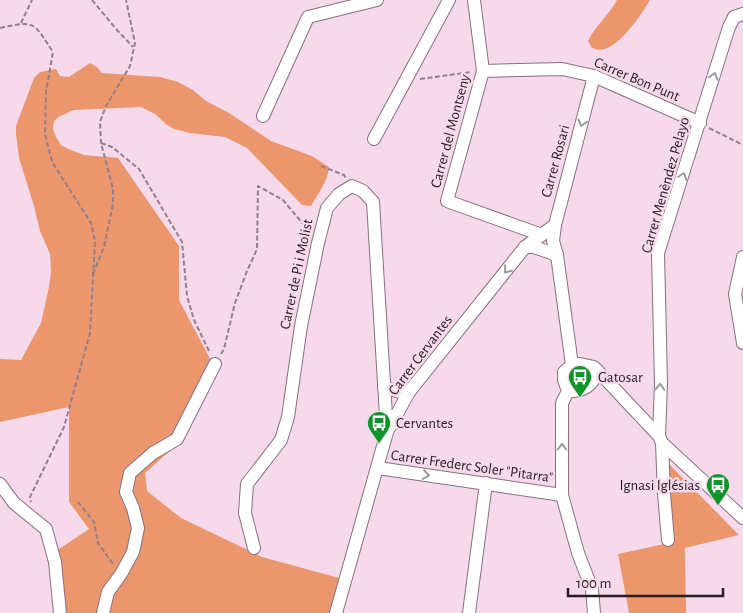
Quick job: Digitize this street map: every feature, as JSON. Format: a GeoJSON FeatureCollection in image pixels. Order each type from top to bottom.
{"type":"FeatureCollection","features":[{"type":"Feature","properties":{"kind":"street"},"geometry":{"type":"LineString","coordinates":[[374,139],[449,0]]}},
{"type":"Feature","properties":{"kind":"street","name":"Carrer del Montseny"},"geometry":{"type":"LineString","coordinates":[[474,0],[483,71],[447,201],[542,235]]}},
{"type":"Feature","properties":{"kind":"street"},"geometry":{"type":"LineString","coordinates":[[263,116],[308,17],[371,1]]}},
{"type":"Feature","properties":{"kind":"street","name":"Carrer Menèndez Pelayo"},"geometry":{"type":"LineString","coordinates":[[668,540],[661,439],[658,253],[729,27],[734,17],[743,14]]}},
{"type":"Feature","properties":{"kind":"street","name":"Carrer Bon Punt"},"geometry":{"type":"LineString","coordinates":[[483,71],[562,68],[594,76],[700,123]]}},
{"type":"Feature","properties":{"kind":"street","name":"Carrer Rosari"},"geometry":{"type":"LineString","coordinates":[[572,365],[557,255],[553,241],[555,225],[594,76]]}},
{"type":"Feature","properties":{"kind":"street"},"geometry":{"type":"LineString","coordinates":[[352,186],[364,191],[373,202],[387,432]]}},
{"type":"Feature","properties":{"kind":"street","name":"Carrer de Pi i Molist"},"geometry":{"type":"LineString","coordinates":[[254,548],[245,513],[247,484],[281,440],[286,425],[301,326],[327,208],[339,194],[352,186]]}},
{"type":"Feature","properties":{"kind":"street","name":"Carrer Cervantes"},"geometry":{"type":"LineString","coordinates":[[336,613],[387,432],[409,392],[525,247],[555,225]]}},
{"type":"Feature","properties":{"kind":"street"},"geometry":{"type":"LineString","coordinates":[[525,247],[534,247],[557,255]]}},
{"type":"Feature","properties":{"kind":"street"},"geometry":{"type":"LineString","coordinates":[[743,257],[735,294],[743,343]]}},
{"type":"Feature","properties":{"kind":"street"},"geometry":{"type":"LineString","coordinates":[[103,613],[108,592],[133,552],[138,528],[133,508],[126,492],[130,473],[152,453],[177,439],[215,364]]}},
{"type":"Feature","properties":{"kind":"street"},"geometry":{"type":"LineString","coordinates":[[594,613],[592,589],[578,553],[562,495],[562,403],[568,391],[564,380],[564,372],[572,365],[580,364],[594,367],[661,439],[743,518]]}},
{"type":"Feature","properties":{"kind":"street"},"geometry":{"type":"LineString","coordinates":[[568,391],[578,392],[589,385],[596,379],[597,371]]}},
{"type":"Feature","properties":{"kind":"street"},"geometry":{"type":"LineString","coordinates":[[384,387],[400,392],[409,392]]}},
{"type":"Feature","properties":{"kind":"street","name":"Carrer Frederc Soler \"Pitarra\""},"geometry":{"type":"LineString","coordinates":[[378,468],[562,495]]}},
{"type":"Feature","properties":{"kind":"street"},"geometry":{"type":"LineString","coordinates":[[470,613],[486,483]]}},
{"type":"Feature","properties":{"kind":"street"},"geometry":{"type":"LineString","coordinates":[[0,484],[14,503],[46,529],[55,562],[60,613]]}},
{"type":"Feature","properties":{"kind":"path"},"geometry":{"type":"LineString","coordinates":[[22,23],[32,0]]}},
{"type":"Feature","properties":{"kind":"path"},"geometry":{"type":"LineString","coordinates":[[92,0],[116,30],[134,47]]}},
{"type":"Feature","properties":{"kind":"path"},"geometry":{"type":"LineString","coordinates":[[92,276],[104,247],[113,204],[112,189],[101,143],[100,122],[106,106],[130,66],[135,43],[126,0]]}},
{"type":"Feature","properties":{"kind":"path"},"geometry":{"type":"LineString","coordinates":[[0,28],[26,22],[38,29],[53,52],[46,92],[44,134],[52,162],[91,223],[94,241],[90,332],[64,427],[30,497],[32,506]]}},
{"type":"Feature","properties":{"kind":"path"},"geometry":{"type":"LineString","coordinates":[[405,81],[483,71]]}},
{"type":"Feature","properties":{"kind":"path"},"geometry":{"type":"LineString","coordinates":[[700,123],[743,144]]}},
{"type":"Feature","properties":{"kind":"path"},"geometry":{"type":"LineString","coordinates":[[101,143],[112,147],[139,169],[182,242],[187,296],[215,364]]}},
{"type":"Feature","properties":{"kind":"path"},"geometry":{"type":"LineString","coordinates":[[321,166],[344,176],[352,186]]}},
{"type":"Feature","properties":{"kind":"path"},"geometry":{"type":"LineString","coordinates":[[215,364],[224,349],[235,303],[257,249],[258,186],[283,200],[318,243]]}},
{"type":"Feature","properties":{"kind":"path"},"geometry":{"type":"LineString","coordinates":[[78,502],[94,522],[98,543],[121,574]]}},
{"type":"Feature","properties":{"kind":"shaded area"},"geometry":{"type":"Polygon","coordinates":[[[617,0],[650,0],[628,31],[614,44],[599,50],[592,48],[588,41],[617,0]]]}},
{"type":"Feature","properties":{"kind":"shaded area"},"geometry":{"type":"Polygon","coordinates":[[[90,63],[102,73],[160,77],[178,82],[271,141],[312,156],[329,167],[325,183],[311,206],[302,205],[247,148],[225,137],[174,129],[155,114],[141,107],[74,110],[54,121],[53,129],[61,145],[84,155],[118,158],[179,246],[179,300],[217,372],[180,442],[145,473],[147,491],[181,518],[262,557],[339,578],[335,613],[63,613],[56,551],[89,529],[69,502],[69,407],[0,422],[0,359],[21,360],[41,323],[51,271],[50,254],[40,231],[19,158],[16,126],[34,78],[40,72],[56,69],[60,76],[69,77],[90,63]]]}},
{"type":"Feature","properties":{"kind":"shaded area"},"geometry":{"type":"Polygon","coordinates":[[[669,464],[739,535],[685,548],[686,613],[629,613],[618,554],[673,542],[669,464]]]}},
{"type":"Feature","properties":{"kind":"place","name":"Gatosar"},"geometry":{"type":"Point","coordinates":[580,398]}},
{"type":"Feature","properties":{"kind":"place","name":"Cervantes"},"geometry":{"type":"Point","coordinates":[379,444]}},
{"type":"Feature","properties":{"kind":"place","name":"Ignasi Iglésias"},"geometry":{"type":"Point","coordinates":[718,506]}}]}
